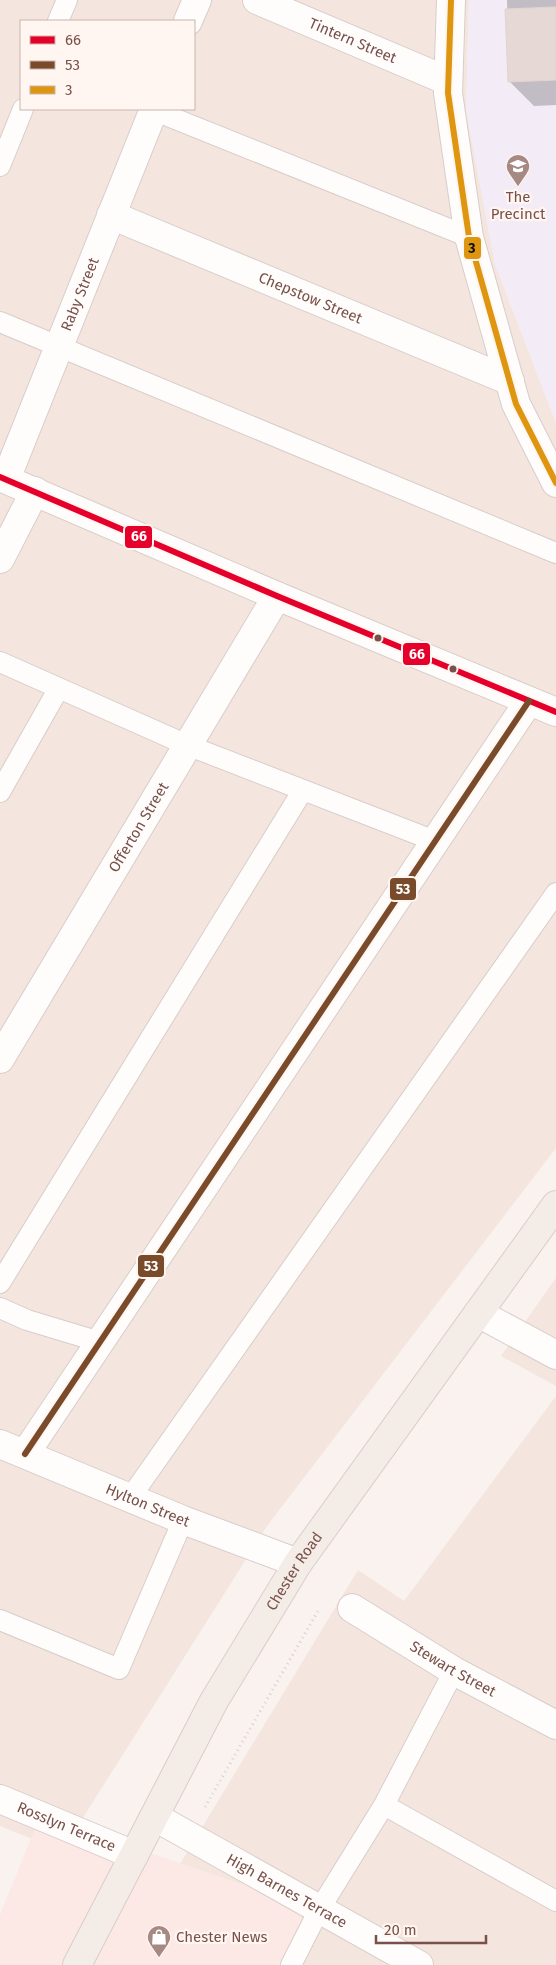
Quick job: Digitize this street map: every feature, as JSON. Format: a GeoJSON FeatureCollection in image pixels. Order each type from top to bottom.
{"type":"FeatureCollection","features":[{"type":"Feature","properties":{"kind":"main road","name":"Chester Road"},"geometry":{"type":"LineString","coordinates":[[77,1965],[214,1701],[298,1563],[556,1205]]}},
{"type":"Feature","properties":{"kind":"street"},"geometry":{"type":"LineString","coordinates":[[188,20],[197,0]]}},
{"type":"Feature","properties":{"kind":"street","name":"Tintern Street"},"geometry":{"type":"LineString","coordinates":[[257,0],[448,81]]}},
{"type":"Feature","properties":{"kind":"street"},"geometry":{"type":"LineString","coordinates":[[451,0],[448,93],[469,237],[516,404],[556,483]]}},
{"type":"Feature","properties":{"kind":"street","name":"Raby Street"},"geometry":{"type":"LineString","coordinates":[[3,478],[154,110]]}},
{"type":"Feature","properties":{"kind":"street","name":"Chepstow Street"},"geometry":{"type":"LineString","coordinates":[[111,215],[510,381]]}},
{"type":"Feature","properties":{"kind":"street"},"geometry":{"type":"LineString","coordinates":[[3,478],[277,596],[556,712]]}},
{"type":"Feature","properties":{"kind":"street"},"geometry":{"type":"LineString","coordinates":[[0,559],[35,492]]}},
{"type":"Feature","properties":{"kind":"street","name":"Offerton Street"},"geometry":{"type":"LineString","coordinates":[[0,1059],[277,596]]}},
{"type":"Feature","properties":{"kind":"street"},"geometry":{"type":"LineString","coordinates":[[25,1454],[529,701]]}},
{"type":"Feature","properties":{"kind":"street"},"geometry":{"type":"LineString","coordinates":[[478,1313],[556,1355]]}},
{"type":"Feature","properties":{"kind":"street","name":"Hylton Street"},"geometry":{"type":"LineString","coordinates":[[0,1444],[182,1520],[298,1563]]}},
{"type":"Feature","properties":{"kind":"street","name":"Stewart Street"},"geometry":{"type":"LineString","coordinates":[[352,1608],[454,1670],[556,1725]]}},
{"type":"Feature","properties":{"kind":"street","name":"Rosslyn Terrace"},"geometry":{"type":"LineString","coordinates":[[0,1799],[134,1855]]}},
{"type":"Feature","properties":{"kind":"street","name":"High Barnes Terrace"},"geometry":{"type":"LineString","coordinates":[[155,1817],[419,1965]]}},
{"type":"Feature","properties":{"kind":"lane"},"geometry":{"type":"LineString","coordinates":[[58,20],[67,0]]}},
{"type":"Feature","properties":{"kind":"lane"},"geometry":{"type":"LineString","coordinates":[[0,166],[23,110]]}},
{"type":"Feature","properties":{"kind":"lane"},"geometry":{"type":"LineString","coordinates":[[156,110],[469,237]]}},
{"type":"Feature","properties":{"kind":"lane"},"geometry":{"type":"LineString","coordinates":[[0,322],[556,553]]}},
{"type":"Feature","properties":{"kind":"lane"},"geometry":{"type":"LineString","coordinates":[[0,662],[187,745],[435,841]]}},
{"type":"Feature","properties":{"kind":"lane"},"geometry":{"type":"LineString","coordinates":[[0,792],[59,688]]}},
{"type":"Feature","properties":{"kind":"lane"},"geometry":{"type":"LineString","coordinates":[[0,1283],[303,790]]}},
{"type":"Feature","properties":{"kind":"lane"},"geometry":{"type":"LineString","coordinates":[[130,1498],[556,892]]}},
{"type":"Feature","properties":{"kind":"lane"},"geometry":{"type":"LineString","coordinates":[[0,1308],[27,1320],[100,1342]]}},
{"type":"Feature","properties":{"kind":"lane"},"geometry":{"type":"LineString","coordinates":[[0,1620],[118,1669],[182,1520]]}},
{"type":"Feature","properties":{"kind":"lane"},"geometry":{"type":"LineString","coordinates":[[291,1965],[319,1910],[384,1805],[454,1670]]}},
{"type":"Feature","properties":{"kind":"lane"},"geometry":{"type":"LineString","coordinates":[[384,1805],[556,1901]]}},
{"type":"Feature","properties":{"kind":"path"},"geometry":{"type":"LineString","coordinates":[[188,1836],[329,1592],[352,1608]]}},
{"type":"Feature","properties":{"kind":"shaded area"},"geometry":{"type":"Polygon","coordinates":[[[0,0],[469,0],[466,110],[495,264],[556,423],[556,1148],[267,1526],[62,1851],[0,1826],[0,0]]]}},
{"type":"Feature","properties":{"kind":"shaded area","name":"The Precinct"},"geometry":{"type":"Polygon","coordinates":[[[469,0],[556,0],[556,423],[495,264],[466,110],[469,0]]]}},
{"type":"Feature","properties":{"kind":"shaded area"},"geometry":{"type":"Polygon","coordinates":[[[556,1278],[556,1386],[501,1356],[556,1278]]]}},
{"type":"Feature","properties":{"kind":"shaded area"},"geometry":{"type":"Polygon","coordinates":[[[556,1396],[556,1965],[127,1965],[172,1877],[358,1570],[404,1601],[556,1396]]]}},
{"type":"Feature","properties":{"kind":"shaded area"},"geometry":{"type":"Polygon","coordinates":[[[40,1816],[319,1910],[289,1965],[0,1965],[0,1915],[40,1816]]]}},
{"type":"Feature","properties":{"kind":"building"},"geometry":{"type":"Polygon","coordinates":[[[556,7],[556,80],[508,82],[505,9],[556,7]]]}},
{"type":"Feature","properties":{"kind":"transit line","name":"3"},"geometry":{"type":"LineString","coordinates":[[451,0],[448,93],[469,237],[516,404],[556,483]]}},
{"type":"Feature","properties":{"kind":"transit line","name":"66"},"geometry":{"type":"LineString","coordinates":[[0,477],[277,596],[556,712]]}},
{"type":"Feature","properties":{"kind":"transit line","name":"53"},"geometry":{"type":"LineString","coordinates":[[25,1454],[529,701]]}},
{"type":"Feature","properties":{"kind":"place","name":"The Precinct"},"geometry":{"type":"Point","coordinates":[518,187]}},
{"type":"Feature","properties":{"kind":"place","name":"Chester News"},"geometry":{"type":"Point","coordinates":[159,1958]}}]}
